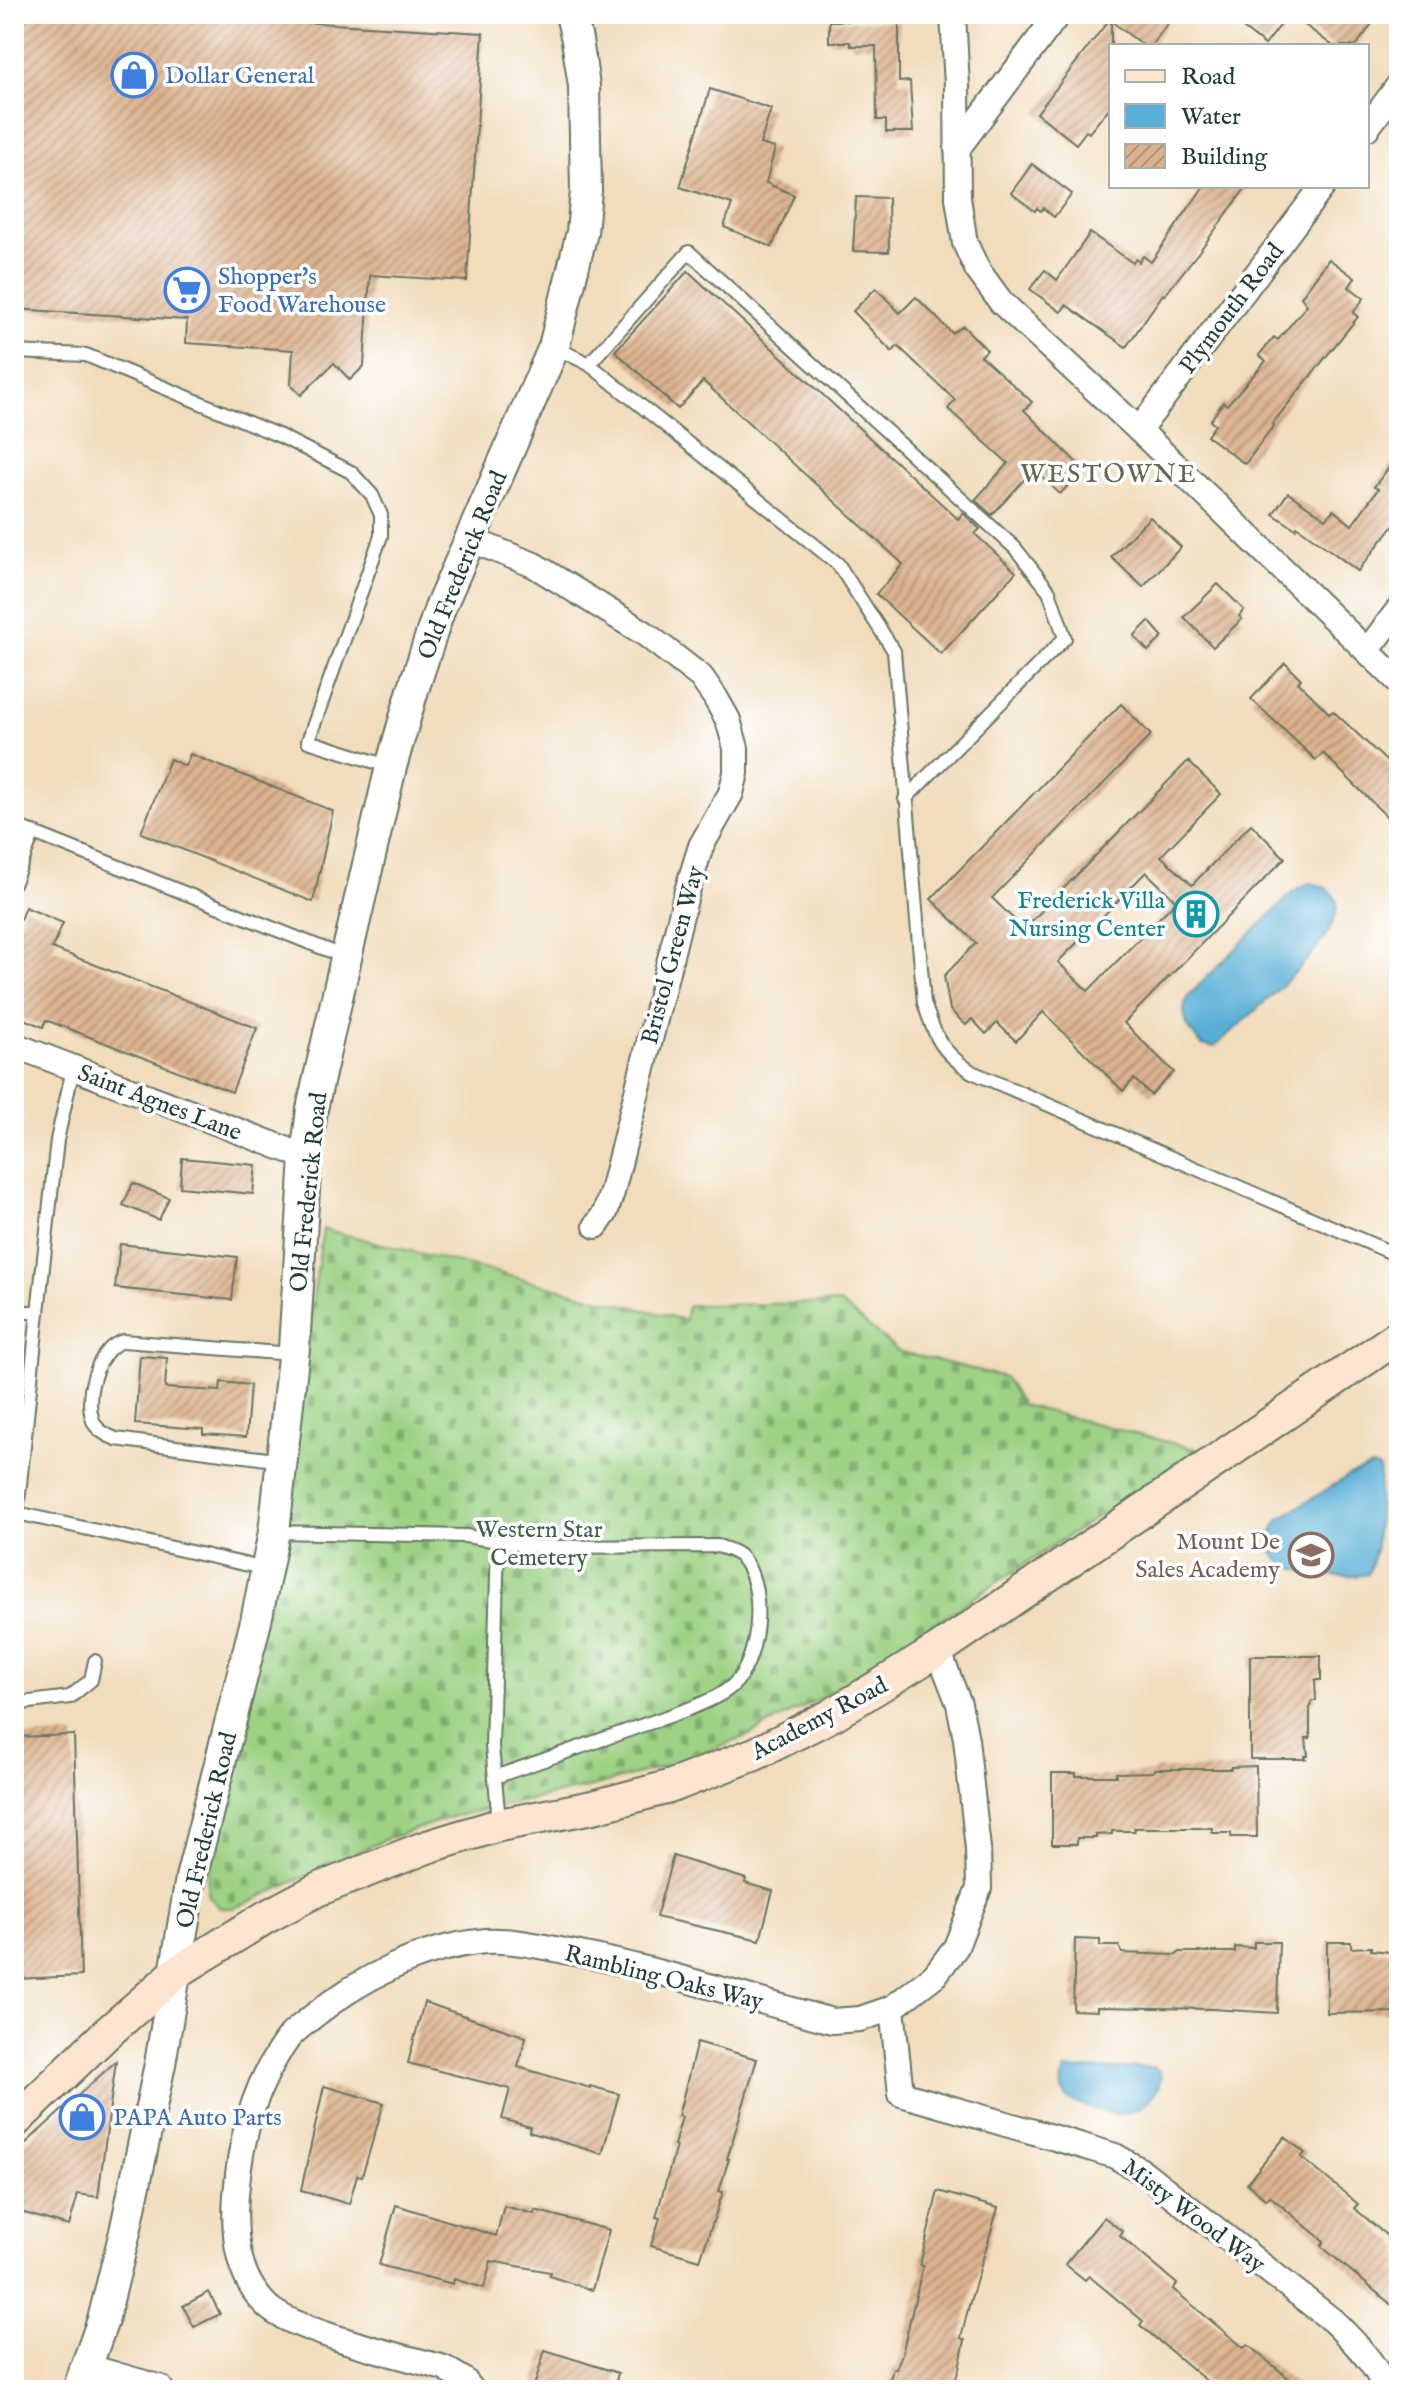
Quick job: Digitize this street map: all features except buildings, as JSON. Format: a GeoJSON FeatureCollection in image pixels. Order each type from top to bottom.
{"type":"FeatureCollection","features":[{"type":"Feature","properties":{"kind":"main road","name":"Academy Road"},"geometry":{"type":"LineString","coordinates":[[14,2122],[106,2034],[177,1972],[266,1917],[317,1890],[427,1847],[499,1825],[593,1807],[669,1787],[755,1754],[832,1715],[938,1650],[1399,1336]]}},
{"type":"Feature","properties":{"kind":"street","name":"Old Frederick Road"},"geometry":{"type":"LineString","coordinates":[[82,2380],[103,2320],[125,2232],[177,1972],[191,1878],[256,1621],[274,1532],[293,1355],[312,1109],[346,958],[391,767],[440,608],[554,347],[582,232],[586,191],[584,86],[571,14]]}},
{"type":"Feature","properties":{"kind":"street"},"geometry":{"type":"LineString","coordinates":[[953,14],[958,198],[965,243],[977,269],[1001,302],[1139,430],[1399,682]]}},
{"type":"Feature","properties":{"kind":"street"},"geometry":{"type":"LineString","coordinates":[[957,149],[1058,14]]}},
{"type":"Feature","properties":{"kind":"street"},"geometry":{"type":"LineString","coordinates":[[1369,125],[1399,85]]}},
{"type":"Feature","properties":{"kind":"street","name":"Plymouth Road"},"geometry":{"type":"LineString","coordinates":[[1139,430],[1321,188]]}},
{"type":"Feature","properties":{"kind":"street","name":"Bristol Green Way"},"geometry":{"type":"LineString","coordinates":[[469,539],[545,571],[674,654],[701,677],[715,697],[728,720],[736,748],[736,773],[731,793],[701,846],[691,876],[612,1192],[605,1213],[596,1226]]}},
{"type":"Feature","properties":{"kind":"street"},"geometry":{"type":"LineString","coordinates":[[1367,651],[1399,609]]}},
{"type":"Feature","properties":{"kind":"street","name":"Saint Agnes Lane"},"geometry":{"type":"LineString","coordinates":[[14,1045],[306,1157]]}},
{"type":"Feature","properties":{"kind":"street","name":"Rambling Oaks Way"},"geometry":{"type":"LineString","coordinates":[[472,2390],[464,2380],[444,2368],[299,2325],[270,2309],[251,2286],[238,2256],[234,2216],[237,2176],[248,2120],[267,2073],[290,2035],[369,1978],[429,1951],[488,1941],[553,1948],[614,1961],[832,2021],[860,2019],[892,2008],[935,1975],[956,1947],[979,1888],[966,1739],[959,1704],[938,1650]]}},
{"type":"Feature","properties":{"kind":"street","name":"Misty Wood Way"},"geometry":{"type":"LineString","coordinates":[[892,2008],[901,2094],[1115,2156],[1143,2172],[1333,2321],[1361,2348],[1382,2378],[1386,2390]]}},
{"type":"Feature","properties":{"kind":"street"},"geometry":{"type":"LineString","coordinates":[[82,2380],[158,2390]]}},
{"type":"Feature","properties":{"kind":"lane"},"geometry":{"type":"LineString","coordinates":[[589,364],[689,252],[1015,548],[1049,591],[1065,638],[905,799]]}},
{"type":"Feature","properties":{"kind":"lane"},"geometry":{"type":"LineString","coordinates":[[554,347],[589,364],[838,564],[894,651],[924,1003],[935,1035],[951,1058],[972,1072],[1399,1256]]}},
{"type":"Feature","properties":{"kind":"lane"},"geometry":{"type":"LineString","coordinates":[[14,352],[86,355],[280,436],[351,472],[372,495],[381,515],[381,536],[308,741],[391,767]]}},
{"type":"Feature","properties":{"kind":"lane"},"geometry":{"type":"LineString","coordinates":[[14,825],[346,958]]}},
{"type":"Feature","properties":{"kind":"lane"},"geometry":{"type":"LineString","coordinates":[[14,882],[34,832]]}},
{"type":"Feature","properties":{"kind":"lane"},"geometry":{"type":"LineString","coordinates":[[73,1069],[57,1140],[17,1513],[266,1569]]}},
{"type":"Feature","properties":{"kind":"lane"},"geometry":{"type":"LineString","coordinates":[[14,1312],[38,1312]]}},
{"type":"Feature","properties":{"kind":"lane"},"geometry":{"type":"LineString","coordinates":[[282,1461],[116,1439],[106,1435],[92,1417],[94,1373],[103,1353],[113,1344],[123,1341],[293,1355]]}},
{"type":"Feature","properties":{"kind":"lane"},"geometry":{"type":"LineString","coordinates":[[274,1532],[465,1536],[538,1547],[718,1546],[740,1555],[753,1576],[758,1607],[747,1666],[736,1683],[714,1698],[689,1709],[495,1777]]}},
{"type":"Feature","properties":{"kind":"lane"},"geometry":{"type":"LineString","coordinates":[[498,1542],[492,1746],[499,1825]]}},
{"type":"Feature","properties":{"kind":"lane"},"geometry":{"type":"LineString","coordinates":[[14,1704],[70,1697],[91,1680],[95,1661]]}},
{"type":"Feature","properties":{"kind":"green space","name":"Western Star Cemetery"},"geometry":{"type":"Polygon","coordinates":[[[323,1229],[685,1320],[688,1305],[840,1303],[898,1351],[1004,1377],[1022,1405],[1199,1450],[821,1698],[747,1736],[678,1763],[595,1786],[454,1816],[384,1840],[245,1904],[232,1908],[219,1907],[209,1896],[207,1883],[306,1347],[323,1229]]]}},
{"type":"Feature","properties":{"kind":"water"},"geometry":{"type":"Polygon","coordinates":[[[1309,883],[1332,893],[1336,912],[1325,936],[1304,963],[1251,1015],[1214,1047],[1202,1045],[1186,1023],[1184,1011],[1187,997],[1293,892],[1309,883]]]}},
{"type":"Feature","properties":{"kind":"water"},"geometry":{"type":"Polygon","coordinates":[[[1370,1467],[1378,1468],[1380,1472],[1376,1547],[1368,1574],[1316,1574],[1283,1563],[1273,1552],[1271,1538],[1278,1520],[1350,1475],[1370,1467]]]}},
{"type":"Feature","properties":{"kind":"water"},"geometry":{"type":"Polygon","coordinates":[[[1153,2067],[1160,2072],[1155,2094],[1144,2105],[1122,2114],[1073,2102],[1062,2087],[1065,2070],[1153,2067]]]}},
{"type":"Feature","properties":{"kind":"place","name":"Dollar General"},"geometry":{"type":"Point","coordinates":[134,75]}},
{"type":"Feature","properties":{"kind":"place","name":"Shopper's Food Warehouse"},"geometry":{"type":"Point","coordinates":[187,290]}},
{"type":"Feature","properties":{"kind":"place","name":"Frederick Villa Nursing Center"},"geometry":{"type":"Point","coordinates":[1196,914]}},
{"type":"Feature","properties":{"kind":"place","name":"Mount De Sales Academy"},"geometry":{"type":"Point","coordinates":[1311,1555]}},
{"type":"Feature","properties":{"kind":"place","name":"PAPA Auto Parts"},"geometry":{"type":"Point","coordinates":[82,2117]}},
{"type":"Feature","properties":{"kind":"district","name":"WESTOWNE"},"geometry":{"type":"Point","coordinates":[1109,473]}}]}
